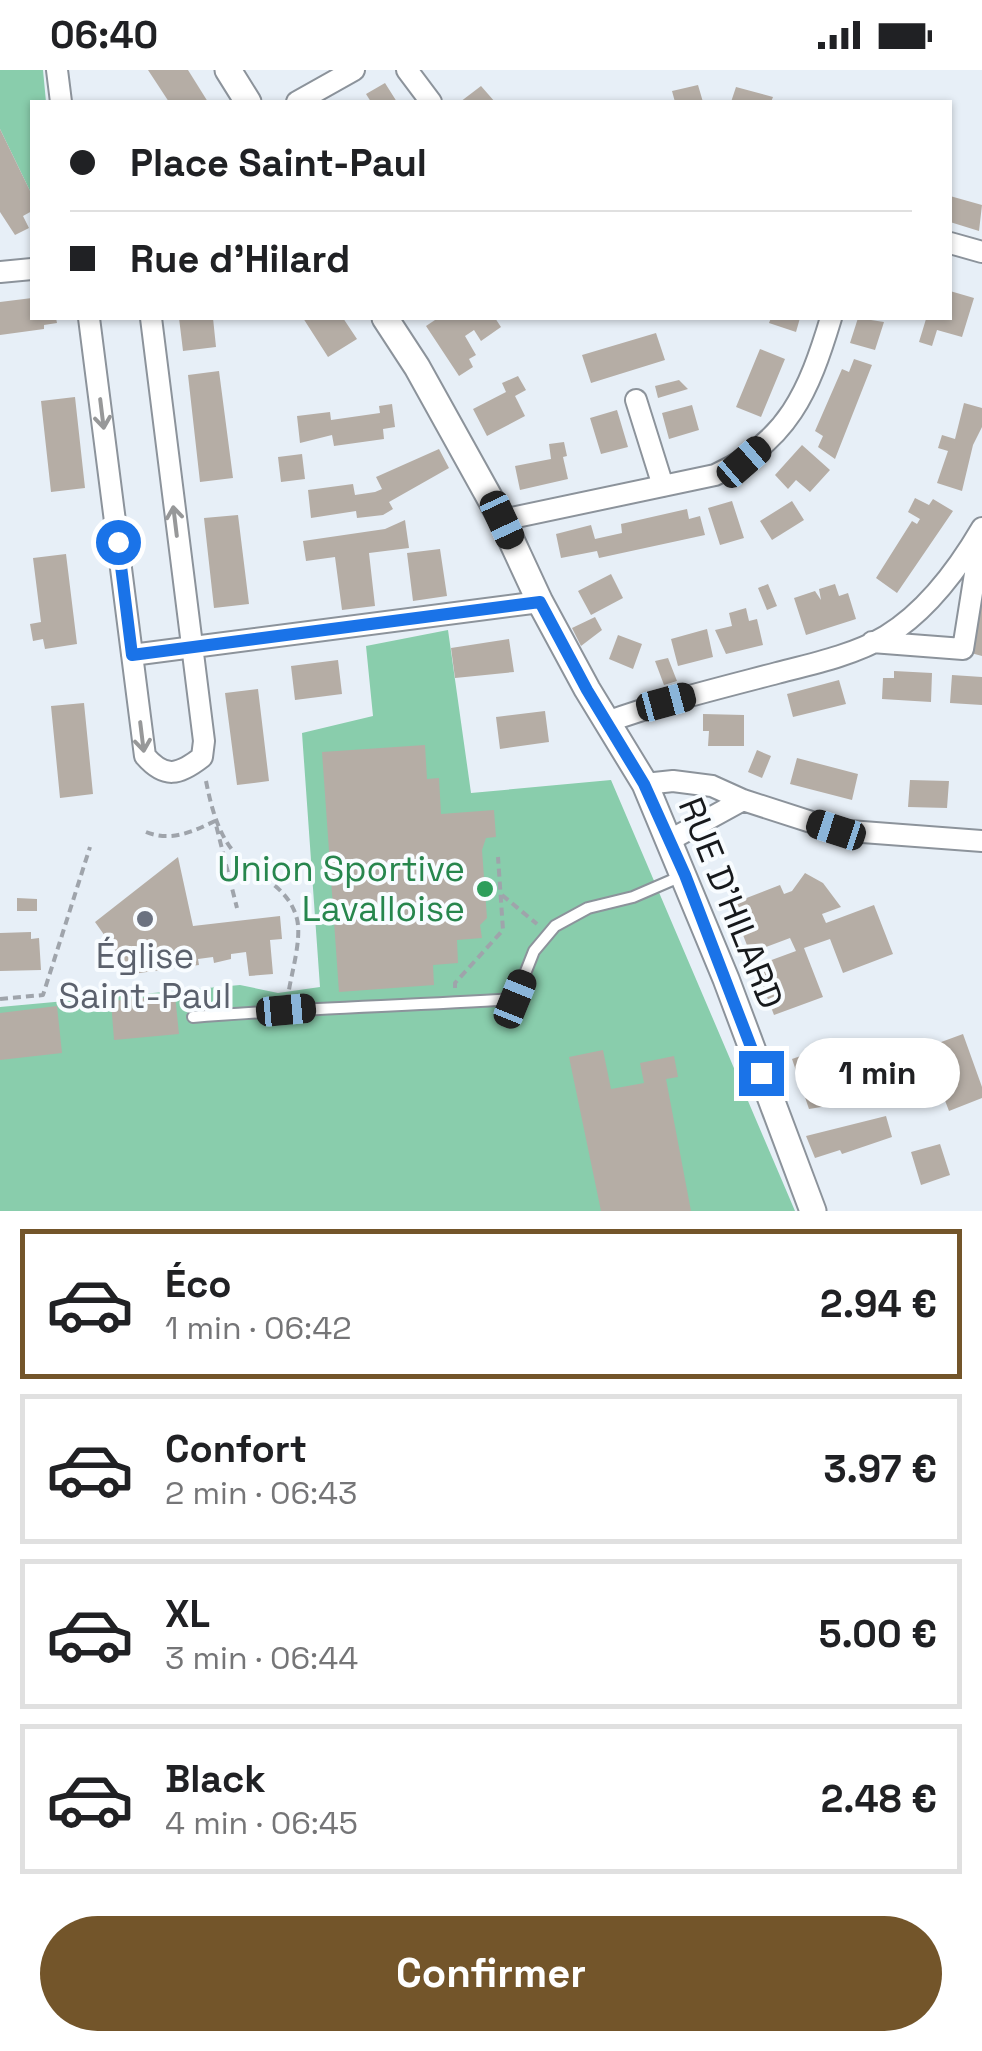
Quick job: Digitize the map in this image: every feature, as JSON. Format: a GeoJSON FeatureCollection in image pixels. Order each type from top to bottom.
{"type":"FeatureCollection","features":[{"type":"Feature","properties":{"kind":"street"},"geometry":{"type":"LineString","coordinates":[[57,70],[61,100]]}},
{"type":"Feature","properties":{"kind":"street"},"geometry":{"type":"LineString","coordinates":[[228,70],[247,100]]}},
{"type":"Feature","properties":{"kind":"street"},"geometry":{"type":"LineString","coordinates":[[302,100],[354,70]]}},
{"type":"Feature","properties":{"kind":"street"},"geometry":{"type":"LineString","coordinates":[[407,70],[429,100]]}},
{"type":"Feature","properties":{"kind":"street"},"geometry":{"type":"LineString","coordinates":[[952,244],[982,252]]}},
{"type":"Feature","properties":{"kind":"street"},"geometry":{"type":"LineString","coordinates":[[0,272],[30,269]]}},
{"type":"Feature","properties":{"kind":"street"},"geometry":{"type":"LineString","coordinates":[[90,320],[144,756],[156,769],[168,772],[186,770],[202,757],[204,741],[151,320]]}},
{"type":"Feature","properties":{"kind":"street","name":"RUE D'HILARD"},"geometry":{"type":"LineString","coordinates":[[386,320],[502,520],[540,602],[644,784],[685,875],[813,1211]]}},
{"type":"Feature","properties":{"kind":"street"},"geometry":{"type":"LineString","coordinates":[[502,520],[714,475],[744,462],[777,434],[803,397],[830,320]]}},
{"type":"Feature","properties":{"kind":"street"},"geometry":{"type":"LineString","coordinates":[[636,400],[663,486]]}},
{"type":"Feature","properties":{"kind":"street"},"geometry":{"type":"LineString","coordinates":[[607,722],[645,708],[826,660],[884,638],[916,613],[956,569],[982,529]]}},
{"type":"Feature","properties":{"kind":"street"},"geometry":{"type":"LineString","coordinates":[[872,642],[963,650],[982,529]]}},
{"type":"Feature","properties":{"kind":"street"},"geometry":{"type":"LineString","coordinates":[[132,655],[540,602]]}},
{"type":"Feature","properties":{"kind":"street"},"geometry":{"type":"LineString","coordinates":[[644,784],[672,781],[712,786],[836,830],[982,842]]}},
{"type":"Feature","properties":{"kind":"street"},"geometry":{"type":"LineString","coordinates":[[670,840],[743,800]]}},
{"type":"Feature","properties":{"kind":"lane"},"geometry":{"type":"LineString","coordinates":[[193,1017],[515,999],[534,950],[554,926],[588,908],[633,897],[685,875]]}},
{"type":"Feature","properties":{"kind":"path"},"geometry":{"type":"LineString","coordinates":[[202,757],[237,908]]}},
{"type":"Feature","properties":{"kind":"path"},"geometry":{"type":"LineString","coordinates":[[146,832],[159,837],[187,835],[214,821]]}},
{"type":"Feature","properties":{"kind":"path"},"geometry":{"type":"LineString","coordinates":[[214,821],[243,862],[284,892],[297,917],[299,937],[286,1010]]}},
{"type":"Feature","properties":{"kind":"path"},"geometry":{"type":"LineString","coordinates":[[0,999],[43,994],[90,848]]}},
{"type":"Feature","properties":{"kind":"path"},"geometry":{"type":"LineString","coordinates":[[455,1003],[455,982],[503,930],[498,857]]}},
{"type":"Feature","properties":{"kind":"path"},"geometry":{"type":"LineString","coordinates":[[500,894],[521,910]]}},
{"type":"Feature","properties":{"kind":"green space"},"geometry":{"type":"Polygon","coordinates":[[[0,70],[43,70],[46,100],[30,100],[30,191],[0,129],[0,70]]]}},
{"type":"Feature","properties":{"kind":"green space","name":"Union Sportive Lavalloise"},"geometry":{"type":"Polygon","coordinates":[[[448,630],[471,793],[611,780],[795,1211],[0,1211],[0,1007],[240,985],[278,993],[320,987],[302,733],[373,716],[366,646],[448,630]]]}},
{"type":"Feature","properties":{"kind":"building"},"geometry":{"type":"Polygon","coordinates":[[[148,70],[188,70],[207,100],[168,100],[148,70]]]}},
{"type":"Feature","properties":{"kind":"building"},"geometry":{"type":"Polygon","coordinates":[[[385,83],[396,100],[370,100],[366,94],[385,83]]]}},
{"type":"Feature","properties":{"kind":"building"},"geometry":{"type":"Polygon","coordinates":[[[698,85],[702,100],[674,100],[672,91],[698,85]]]}},
{"type":"Feature","properties":{"kind":"building"},"geometry":{"type":"Polygon","coordinates":[[[481,86],[493,100],[463,100],[481,86]]]}},
{"type":"Feature","properties":{"kind":"building"},"geometry":{"type":"Polygon","coordinates":[[[736,87],[773,97],[772,100],[732,100],[736,87]]]}},
{"type":"Feature","properties":{"kind":"building"},"geometry":{"type":"Polygon","coordinates":[[[0,129],[30,191],[30,212],[23,216],[29,228],[15,235],[0,212],[0,129]]]}},
{"type":"Feature","properties":{"kind":"building"},"geometry":{"type":"Polygon","coordinates":[[[952,197],[982,205],[979,231],[952,223],[952,197]]]}},
{"type":"Feature","properties":{"kind":"building"},"geometry":{"type":"Polygon","coordinates":[[[952,292],[974,298],[962,337],[937,330],[932,346],[919,342],[926,320],[952,320],[952,292]]]}},
{"type":"Feature","properties":{"kind":"building"},"geometry":{"type":"Polygon","coordinates":[[[30,298],[30,320],[57,323],[44,325],[44,329],[0,335],[0,302],[30,298]]]}},
{"type":"Feature","properties":{"kind":"building"},"geometry":{"type":"Polygon","coordinates":[[[179,320],[213,320],[216,347],[183,351],[179,320]]]}},
{"type":"Feature","properties":{"kind":"building"},"geometry":{"type":"Polygon","coordinates":[[[304,320],[344,320],[357,339],[328,357],[304,320]]]}},
{"type":"Feature","properties":{"kind":"building"},"geometry":{"type":"Polygon","coordinates":[[[435,320],[496,320],[501,327],[481,341],[474,330],[465,336],[476,355],[469,359],[473,367],[459,376],[426,326],[435,320]]]}},
{"type":"Feature","properties":{"kind":"building"},"geometry":{"type":"Polygon","coordinates":[[[770,320],[799,320],[796,332],[769,323],[770,320]]]}},
{"type":"Feature","properties":{"kind":"building"},"geometry":{"type":"Polygon","coordinates":[[[857,320],[884,322],[875,350],[850,343],[857,320]]]}},
{"type":"Feature","properties":{"kind":"building"},"geometry":{"type":"Polygon","coordinates":[[[656,333],[665,360],[591,383],[582,355],[656,333]]]}},
{"type":"Feature","properties":{"kind":"building"},"geometry":{"type":"Polygon","coordinates":[[[760,349],[785,359],[761,417],[736,407],[760,349]]]}},
{"type":"Feature","properties":{"kind":"building"},"geometry":{"type":"Polygon","coordinates":[[[854,359],[872,365],[835,459],[818,447],[823,436],[815,431],[842,369],[849,372],[854,359]]]}},
{"type":"Feature","properties":{"kind":"building"},"geometry":{"type":"Polygon","coordinates":[[[219,371],[233,478],[200,482],[188,375],[219,371]]]}},
{"type":"Feature","properties":{"kind":"building"},"geometry":{"type":"Polygon","coordinates":[[[518,376],[526,390],[515,396],[525,416],[487,436],[473,409],[506,392],[502,383],[518,376]]]}},
{"type":"Feature","properties":{"kind":"building"},"geometry":{"type":"Polygon","coordinates":[[[679,380],[688,389],[658,398],[655,386],[679,380]]]}},
{"type":"Feature","properties":{"kind":"building"},"geometry":{"type":"Polygon","coordinates":[[[75,397],[85,488],[51,492],[41,401],[75,397]]]}},
{"type":"Feature","properties":{"kind":"building"},"geometry":{"type":"Polygon","coordinates":[[[964,403],[982,408],[982,427],[973,445],[962,491],[937,483],[948,451],[938,448],[942,435],[955,439],[964,403]]]}},
{"type":"Feature","properties":{"kind":"building"},"geometry":{"type":"Polygon","coordinates":[[[392,404],[395,427],[383,429],[384,439],[334,446],[332,435],[300,443],[297,416],[330,412],[331,420],[380,413],[379,406],[392,404]]]}},
{"type":"Feature","properties":{"kind":"building"},"geometry":{"type":"Polygon","coordinates":[[[692,405],[699,430],[669,439],[662,413],[692,405]]]}},
{"type":"Feature","properties":{"kind":"building"},"geometry":{"type":"Polygon","coordinates":[[[617,410],[628,447],[601,454],[590,418],[617,410]]]}},
{"type":"Feature","properties":{"kind":"building"},"geometry":{"type":"Polygon","coordinates":[[[564,442],[568,479],[520,490],[515,466],[551,459],[549,444],[564,442]]]}},
{"type":"Feature","properties":{"kind":"building"},"geometry":{"type":"Polygon","coordinates":[[[802,445],[830,470],[810,492],[796,480],[788,489],[775,475],[802,445]]]}},
{"type":"Feature","properties":{"kind":"building"},"geometry":{"type":"Polygon","coordinates":[[[439,449],[449,468],[389,502],[393,509],[383,515],[357,518],[356,511],[311,518],[308,490],[353,484],[355,495],[375,492],[382,489],[376,477],[439,449]]]}},
{"type":"Feature","properties":{"kind":"building"},"geometry":{"type":"Polygon","coordinates":[[[302,454],[305,479],[281,482],[278,457],[302,454]]]}},
{"type":"Feature","properties":{"kind":"building"},"geometry":{"type":"Polygon","coordinates":[[[915,498],[929,505],[933,499],[953,511],[897,593],[876,578],[912,521],[917,524],[920,519],[908,512],[915,498]]]}},
{"type":"Feature","properties":{"kind":"building"},"geometry":{"type":"Polygon","coordinates":[[[732,501],[744,538],[720,545],[708,508],[732,501]]]}},
{"type":"Feature","properties":{"kind":"building"},"geometry":{"type":"Polygon","coordinates":[[[792,501],[804,520],[772,540],[760,521],[792,501]]]}},
{"type":"Feature","properties":{"kind":"building"},"geometry":{"type":"Polygon","coordinates":[[[687,509],[689,519],[700,516],[705,535],[599,558],[597,551],[561,558],[556,534],[591,525],[595,539],[622,533],[621,524],[687,509]]]}},
{"type":"Feature","properties":{"kind":"building"},"geometry":{"type":"Polygon","coordinates":[[[238,515],[249,604],[214,608],[204,518],[238,515]]]}},
{"type":"Feature","properties":{"kind":"building"},"geometry":{"type":"Polygon","coordinates":[[[405,520],[409,548],[369,553],[375,606],[342,610],[335,557],[306,561],[303,541],[385,529],[405,520]]]}},
{"type":"Feature","properties":{"kind":"building"},"geometry":{"type":"Polygon","coordinates":[[[440,549],[447,596],[413,601],[407,553],[440,549]]]}},
{"type":"Feature","properties":{"kind":"building"},"geometry":{"type":"Polygon","coordinates":[[[66,554],[77,644],[45,649],[43,639],[33,641],[30,624],[41,622],[33,558],[66,554]]]}},
{"type":"Feature","properties":{"kind":"building"},"geometry":{"type":"Polygon","coordinates":[[[611,574],[623,598],[591,615],[578,591],[611,574]]]}},
{"type":"Feature","properties":{"kind":"building"},"geometry":{"type":"Polygon","coordinates":[[[768,584],[777,606],[767,610],[758,588],[768,584]]]}},
{"type":"Feature","properties":{"kind":"building"},"geometry":{"type":"Polygon","coordinates":[[[835,584],[839,596],[848,593],[856,619],[806,635],[794,598],[815,591],[821,600],[819,589],[835,584]]]}},
{"type":"Feature","properties":{"kind":"building"},"geometry":{"type":"Polygon","coordinates":[[[982,606],[982,656],[971,653],[982,606]]]}},
{"type":"Feature","properties":{"kind":"building"},"geometry":{"type":"Polygon","coordinates":[[[746,608],[749,621],[757,619],[763,645],[726,654],[715,630],[732,626],[729,613],[746,608]]]}},
{"type":"Feature","properties":{"kind":"building"},"geometry":{"type":"Polygon","coordinates":[[[595,617],[602,630],[581,646],[572,628],[595,617]]]}},
{"type":"Feature","properties":{"kind":"building"},"geometry":{"type":"Polygon","coordinates":[[[707,629],[713,657],[678,666],[671,639],[707,629]]]}},
{"type":"Feature","properties":{"kind":"building"},"geometry":{"type":"Polygon","coordinates":[[[618,635],[642,644],[633,669],[609,659],[618,635]]]}},
{"type":"Feature","properties":{"kind":"building"},"geometry":{"type":"Polygon","coordinates":[[[509,639],[514,672],[455,678],[451,648],[509,639]]]}},
{"type":"Feature","properties":{"kind":"building"},"geometry":{"type":"Polygon","coordinates":[[[668,658],[677,681],[664,685],[655,661],[668,658]]]}},
{"type":"Feature","properties":{"kind":"building"},"geometry":{"type":"Polygon","coordinates":[[[338,660],[342,694],[295,700],[291,666],[338,660]]]}},
{"type":"Feature","properties":{"kind":"building"},"geometry":{"type":"Polygon","coordinates":[[[894,671],[932,673],[931,702],[882,699],[883,678],[894,678],[894,671]]]}},
{"type":"Feature","properties":{"kind":"building"},"geometry":{"type":"Polygon","coordinates":[[[952,675],[982,677],[982,705],[950,703],[952,675]]]}},
{"type":"Feature","properties":{"kind":"building"},"geometry":{"type":"Polygon","coordinates":[[[839,680],[846,704],[793,717],[787,694],[839,680]]]}},
{"type":"Feature","properties":{"kind":"building"},"geometry":{"type":"Polygon","coordinates":[[[258,689],[269,781],[237,785],[225,693],[258,689]]]}},
{"type":"Feature","properties":{"kind":"building"},"geometry":{"type":"Polygon","coordinates":[[[84,703],[93,794],[60,798],[51,706],[84,703]]]}},
{"type":"Feature","properties":{"kind":"building"},"geometry":{"type":"Polygon","coordinates":[[[545,711],[549,742],[500,749],[496,717],[545,711]]]}},
{"type":"Feature","properties":{"kind":"building"},"geometry":{"type":"Polygon","coordinates":[[[703,714],[744,715],[744,746],[708,746],[709,731],[703,731],[703,714]]]}},
{"type":"Feature","properties":{"kind":"building"},"geometry":{"type":"Polygon","coordinates":[[[425,745],[427,779],[439,778],[441,814],[494,810],[496,837],[486,838],[482,850],[487,918],[480,925],[482,938],[457,940],[458,963],[433,965],[434,985],[339,992],[322,752],[425,745]]]}},
{"type":"Feature","properties":{"kind":"building"},"geometry":{"type":"Polygon","coordinates":[[[757,750],[771,756],[762,778],[748,772],[757,750]]]}},
{"type":"Feature","properties":{"kind":"building"},"geometry":{"type":"Polygon","coordinates":[[[797,758],[858,774],[852,800],[790,784],[797,758]]]}},
{"type":"Feature","properties":{"kind":"building"},"geometry":{"type":"Polygon","coordinates":[[[910,780],[949,781],[947,808],[908,807],[910,780]]]}},
{"type":"Feature","properties":{"kind":"building","name":"Église Saint-Paul"},"geometry":{"type":"Polygon","coordinates":[[[178,857],[193,926],[280,916],[282,939],[270,940],[273,974],[249,976],[246,952],[214,963],[213,957],[198,959],[199,965],[132,974],[95,922],[178,857]]]}},
{"type":"Feature","properties":{"kind":"building"},"geometry":{"type":"Polygon","coordinates":[[[805,873],[823,883],[841,907],[822,914],[826,923],[874,905],[893,954],[843,973],[830,939],[804,948],[823,997],[774,1015],[755,966],[796,951],[790,938],[750,953],[731,904],[780,885],[784,894],[792,891],[805,873]]]}},
{"type":"Feature","properties":{"kind":"building"},"geometry":{"type":"Polygon","coordinates":[[[17,898],[37,899],[37,911],[17,911],[17,898]]]}},
{"type":"Feature","properties":{"kind":"building"},"geometry":{"type":"Polygon","coordinates":[[[31,932],[31,939],[39,938],[41,970],[0,971],[0,933],[31,932]]]}},
{"type":"Feature","properties":{"kind":"building"},"geometry":{"type":"Polygon","coordinates":[[[175,995],[179,1034],[114,1040],[111,1001],[175,995]]]}},
{"type":"Feature","properties":{"kind":"building"},"geometry":{"type":"Polygon","coordinates":[[[57,1006],[62,1053],[0,1060],[0,1013],[57,1006]]]}},
{"type":"Feature","properties":{"kind":"building"},"geometry":{"type":"Polygon","coordinates":[[[963,1034],[982,1087],[982,1098],[949,1111],[939,1085],[887,1104],[873,1067],[963,1034]]]}},
{"type":"Feature","properties":{"kind":"building"},"geometry":{"type":"Polygon","coordinates":[[[838,1043],[858,1101],[809,1109],[792,1059],[838,1043]]]}},
{"type":"Feature","properties":{"kind":"building"},"geometry":{"type":"Polygon","coordinates":[[[603,1050],[611,1089],[644,1083],[640,1063],[674,1056],[678,1077],[666,1079],[691,1211],[601,1211],[569,1057],[603,1050]]]}},
{"type":"Feature","properties":{"kind":"building"},"geometry":{"type":"Polygon","coordinates":[[[886,1116],[892,1137],[842,1154],[840,1150],[815,1158],[806,1136],[886,1116]]]}},
{"type":"Feature","properties":{"kind":"building"},"geometry":{"type":"Polygon","coordinates":[[[940,1144],[950,1175],[921,1185],[911,1152],[940,1144]]]}},
{"type":"Feature","properties":{"kind":"place","name":"Union Sportive Lavalloise"},"geometry":{"type":"Point","coordinates":[485,889]}},
{"type":"Feature","properties":{"kind":"place","name":"Église Saint-Paul"},"geometry":{"type":"Point","coordinates":[145,919]}},
{"type":"Feature","properties":{"kind":"route"},"geometry":{"type":"LineString","coordinates":[[118,542],[132,655],[540,602],[644,784],[685,875],[761,1073]]}}]}
